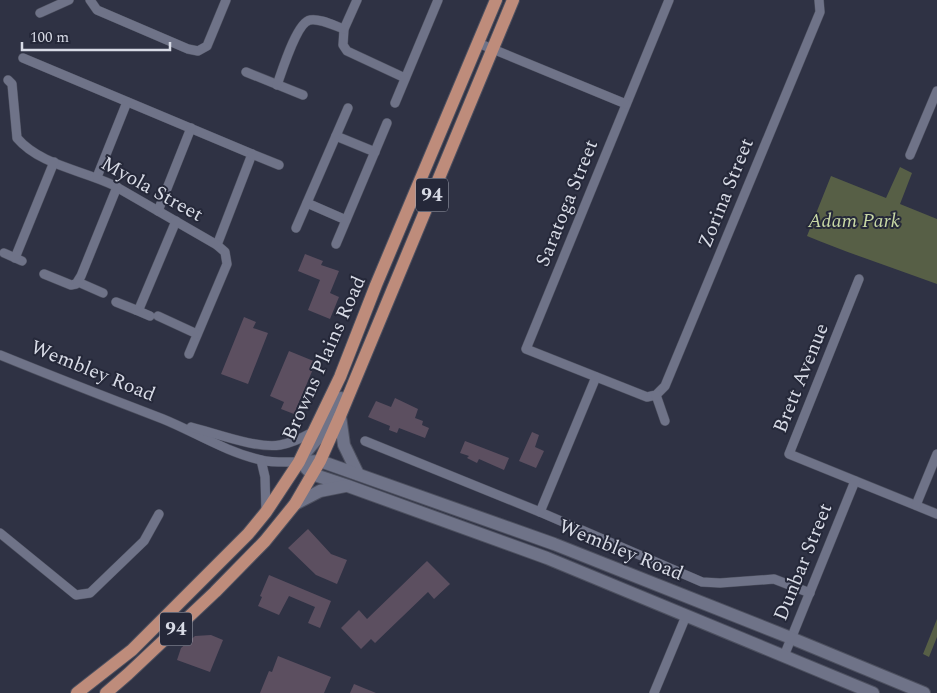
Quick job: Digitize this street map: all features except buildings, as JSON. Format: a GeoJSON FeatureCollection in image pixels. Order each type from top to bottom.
{"type":"FeatureCollection","features":[{"type":"Feature","properties":{"kind":"main road","name":"Browns Plains Road"},"geometry":{"type":"LineString","coordinates":[[77,693],[132,650],[248,534],[266,512],[299,462],[340,378],[376,285],[496,0]]}},
{"type":"Feature","properties":{"kind":"main road","name":"Browns Plains Road"},"geometry":{"type":"LineString","coordinates":[[106,693],[245,563],[294,504],[312,474],[340,416],[513,0]]}},
{"type":"Feature","properties":{"kind":"main road"},"geometry":{"type":"LineString","coordinates":[[299,462],[324,431],[343,394],[353,382]]}},
{"type":"Feature","properties":{"kind":"main road"},"geometry":{"type":"LineString","coordinates":[[340,416],[344,445],[358,474]]}},
{"type":"Feature","properties":{"kind":"main road","name":"Wembley Road"},"geometry":{"type":"LineString","coordinates":[[299,462],[320,460],[554,544],[924,693]]}},
{"type":"Feature","properties":{"kind":"main road","name":"Wembley Road"},"geometry":{"type":"LineString","coordinates":[[299,462],[312,474],[547,558],[874,693]]}},
{"type":"Feature","properties":{"kind":"main road"},"geometry":{"type":"LineString","coordinates":[[294,504],[320,491],[348,486]]}},
{"type":"Feature","properties":{"kind":"street"},"geometry":{"type":"LineString","coordinates":[[40,13],[69,0]]}},
{"type":"Feature","properties":{"kind":"street"},"geometry":{"type":"LineString","coordinates":[[90,0],[97,10],[188,49],[198,51],[207,46],[226,0]]}},
{"type":"Feature","properties":{"kind":"street"},"geometry":{"type":"LineString","coordinates":[[357,0],[344,29],[343,45],[347,51],[405,78]]}},
{"type":"Feature","properties":{"kind":"street"},"geometry":{"type":"LineString","coordinates":[[395,103],[438,0]]}},
{"type":"Feature","properties":{"kind":"street","name":"Saratoga Street"},"geometry":{"type":"LineString","coordinates":[[596,377],[526,349],[669,0]]}},
{"type":"Feature","properties":{"kind":"street","name":"Zorina Street"},"geometry":{"type":"LineString","coordinates":[[656,395],[665,386],[820,12],[819,0]]}},
{"type":"Feature","properties":{"kind":"street"},"geometry":{"type":"LineString","coordinates":[[277,85],[298,31],[303,23],[317,20],[344,29]]}},
{"type":"Feature","properties":{"kind":"street"},"geometry":{"type":"LineString","coordinates":[[478,43],[626,104]]}},
{"type":"Feature","properties":{"kind":"street"},"geometry":{"type":"LineString","coordinates":[[23,58],[279,164]]}},
{"type":"Feature","properties":{"kind":"street"},"geometry":{"type":"LineString","coordinates":[[246,72],[303,96]]}},
{"type":"Feature","properties":{"kind":"street","name":"Myola Street"},"geometry":{"type":"LineString","coordinates":[[8,80],[12,84],[17,138],[22,145],[54,162],[96,177],[117,187],[225,252],[227,264],[188,354]]}},
{"type":"Feature","properties":{"kind":"street"},"geometry":{"type":"LineString","coordinates":[[910,155],[937,91]]}},
{"type":"Feature","properties":{"kind":"street"},"geometry":{"type":"LineString","coordinates":[[96,177],[127,102]]}},
{"type":"Feature","properties":{"kind":"street"},"geometry":{"type":"LineString","coordinates":[[296,228],[348,108]]}},
{"type":"Feature","properties":{"kind":"street"},"geometry":{"type":"LineString","coordinates":[[336,244],[387,123]]}},
{"type":"Feature","properties":{"kind":"street"},"geometry":{"type":"LineString","coordinates":[[158,211],[191,128]]}},
{"type":"Feature","properties":{"kind":"street"},"geometry":{"type":"LineString","coordinates":[[336,136],[375,152]]}},
{"type":"Feature","properties":{"kind":"street"},"geometry":{"type":"LineString","coordinates":[[216,245],[252,154]]}},
{"type":"Feature","properties":{"kind":"street"},"geometry":{"type":"LineString","coordinates":[[4,253],[18,259],[54,162]]}},
{"type":"Feature","properties":{"kind":"street"},"geometry":{"type":"LineString","coordinates":[[44,274],[71,285],[78,282],[117,187]]}},
{"type":"Feature","properties":{"kind":"street"},"geometry":{"type":"LineString","coordinates":[[307,203],[346,220]]}},
{"type":"Feature","properties":{"kind":"street"},"geometry":{"type":"LineString","coordinates":[[136,310],[143,302],[176,221]]}},
{"type":"Feature","properties":{"kind":"street","name":"Brett Avenue"},"geometry":{"type":"LineString","coordinates":[[859,279],[789,454],[937,514]]}},
{"type":"Feature","properties":{"kind":"street"},"geometry":{"type":"LineString","coordinates":[[78,282],[103,293]]}},
{"type":"Feature","properties":{"kind":"street"},"geometry":{"type":"LineString","coordinates":[[116,302],[197,334]]}},
{"type":"Feature","properties":{"kind":"street","name":"Wembley Road"},"geometry":{"type":"LineString","coordinates":[[0,355],[261,460],[299,462]]}},
{"type":"Feature","properties":{"kind":"street"},"geometry":{"type":"LineString","coordinates":[[540,512],[596,377],[647,396],[656,395],[665,421]]}},
{"type":"Feature","properties":{"kind":"street","name":"Wembley Road"},"geometry":{"type":"LineString","coordinates":[[171,423],[257,445],[269,446],[290,443],[313,432]]}},
{"type":"Feature","properties":{"kind":"street","name":"Wembley Road"},"geometry":{"type":"LineString","coordinates":[[365,441],[540,512],[702,582],[720,584],[774,579],[810,593]]}},
{"type":"Feature","properties":{"kind":"street"},"geometry":{"type":"LineString","coordinates":[[916,506],[937,454]]}},
{"type":"Feature","properties":{"kind":"street"},"geometry":{"type":"LineString","coordinates":[[261,460],[265,484],[266,512]]}},
{"type":"Feature","properties":{"kind":"street","name":"Dunbar Street"},"geometry":{"type":"LineString","coordinates":[[784,656],[855,481]]}},
{"type":"Feature","properties":{"kind":"street"},"geometry":{"type":"LineString","coordinates":[[0,533],[76,595],[90,593],[144,541],[159,514]]}},
{"type":"Feature","properties":{"kind":"street"},"geometry":{"type":"LineString","coordinates":[[654,693],[686,616]]}},
{"type":"Feature","properties":{"kind":"green space","name":"Adam Park"},"geometry":{"type":"Polygon","coordinates":[[[900,167],[912,173],[900,204],[937,219],[937,284],[807,236],[831,176],[886,198],[900,167]]]}},
{"type":"Feature","properties":{"kind":"green space"},"geometry":{"type":"Polygon","coordinates":[[[937,619],[937,637],[929,657],[923,654],[937,619]]]}}]}
